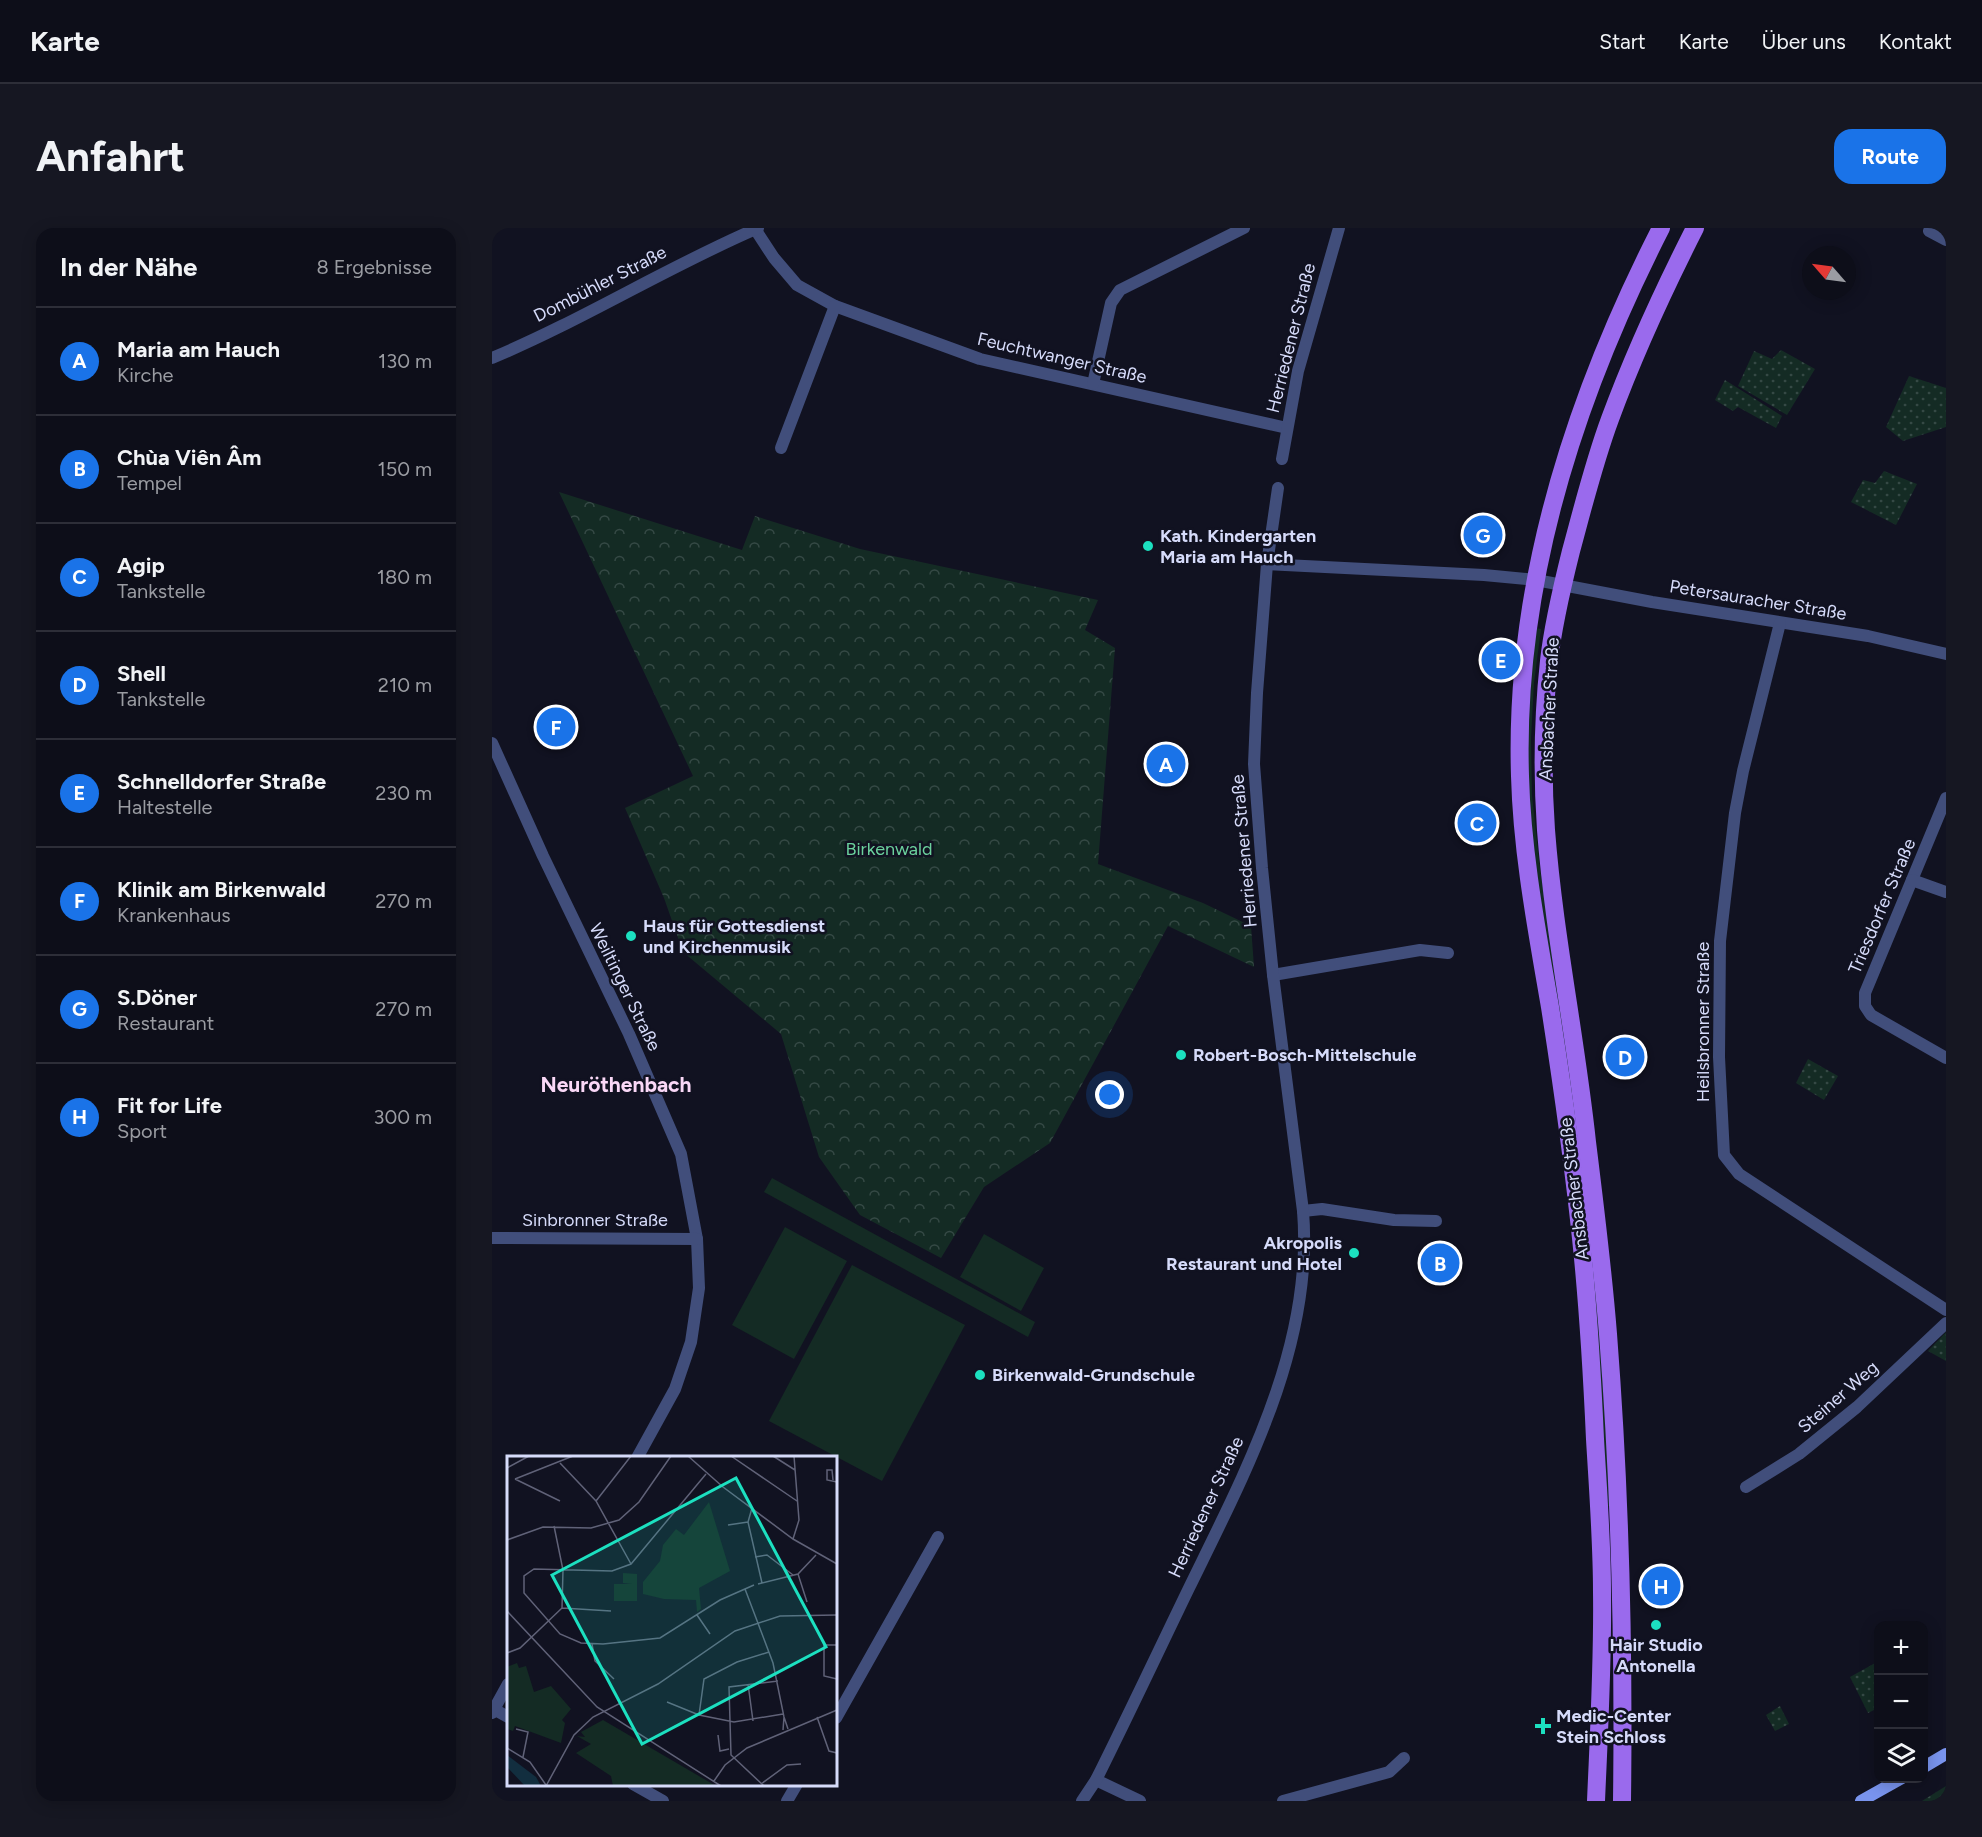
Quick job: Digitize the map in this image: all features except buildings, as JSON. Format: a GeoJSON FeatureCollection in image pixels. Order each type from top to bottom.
{"type":"FeatureCollection","features":[{"type":"Feature","properties":{"kind":"main road","name":"Ansbacher Straße"},"geometry":{"type":"LineString","coordinates":[[1596,1801],[1602,1591],[1589,1326],[1564,1096],[1528,866],[1520,778],[1521,694],[1536,580],[1547,527],[1565,464],[1618,319],[1661,228]]}},
{"type":"Feature","properties":{"kind":"main road","name":"Ansbacher Straße"},"geometry":{"type":"LineString","coordinates":[[1622,1801],[1620,1560],[1608,1331],[1586,1129],[1552,887],[1544,798],[1544,741],[1549,661],[1556,612],[1588,486],[1611,418],[1656,307],[1695,228]]}},
{"type":"Feature","properties":{"kind":"main road"},"geometry":{"type":"LineString","coordinates":[[1928,1764],[1946,1754]]}},
{"type":"Feature","properties":{"kind":"main road"},"geometry":{"type":"LineString","coordinates":[[1861,1801],[1895,1783]]}},
{"type":"Feature","properties":{"kind":"street"},"geometry":{"type":"LineString","coordinates":[[1093,384],[1111,303],[1120,290],[1244,228]]}},
{"type":"Feature","properties":{"kind":"street","name":"Herriedener Straße"},"geometry":{"type":"LineString","coordinates":[[1282,459],[1298,371],[1339,228]]}},
{"type":"Feature","properties":{"kind":"street"},"geometry":{"type":"LineString","coordinates":[[1931,228],[1929,231],[1946,240]]}},
{"type":"Feature","properties":{"kind":"street","name":"Feuchtwanger Straße"},"geometry":{"type":"LineString","coordinates":[[756,229],[774,258],[797,285],[835,306],[980,359],[1287,428]]}},
{"type":"Feature","properties":{"kind":"street","name":"Dombühler Straße"},"geometry":{"type":"LineString","coordinates":[[492,358],[707,250],[756,229]]}},
{"type":"Feature","properties":{"kind":"street"},"geometry":{"type":"LineString","coordinates":[[781,448],[835,306]]}},
{"type":"Feature","properties":{"kind":"street","name":"Herriedener Straße"},"geometry":{"type":"LineString","coordinates":[[1082,1801],[1096,1780],[1236,1492],[1275,1396],[1291,1345],[1300,1304],[1305,1234],[1273,975],[1254,764],[1267,564],[1278,488]]}},
{"type":"Feature","properties":{"kind":"street"},"geometry":{"type":"LineString","coordinates":[[1267,564],[1484,575],[1563,585]]}},
{"type":"Feature","properties":{"kind":"street","name":"Petersauracher Straße"},"geometry":{"type":"LineString","coordinates":[[1563,585],[1868,636],[1946,654]]}},
{"type":"Feature","properties":{"kind":"street","name":"Heilsbronner Straße"},"geometry":{"type":"LineString","coordinates":[[1780,623],[1743,771],[1725,886],[1720,941],[1719,999],[1719,1057],[1724,1155],[1739,1174],[1946,1310]]}},
{"type":"Feature","properties":{"kind":"street","name":"Weiltinger Straße"},"geometry":{"type":"LineString","coordinates":[[492,743],[543,856],[629,1034],[681,1154],[697,1239],[699,1288],[691,1342],[675,1389],[638,1456]]}},
{"type":"Feature","properties":{"kind":"street","name":"Triesdorfer Straße"},"geometry":{"type":"LineString","coordinates":[[1946,798],[1865,993],[1865,1006],[1871,1015],[1946,1058]]}},
{"type":"Feature","properties":{"kind":"street"},"geometry":{"type":"LineString","coordinates":[[1912,880],[1946,892]]}},
{"type":"Feature","properties":{"kind":"street"},"geometry":{"type":"LineString","coordinates":[[1273,975],[1420,950],[1448,953]]}},
{"type":"Feature","properties":{"kind":"street"},"geometry":{"type":"LineString","coordinates":[[1303,1211],[1322,1209],[1394,1220],[1436,1221]]}},
{"type":"Feature","properties":{"kind":"street","name":"Sinbronner Straße"},"geometry":{"type":"LineString","coordinates":[[492,1238],[697,1239]]}},
{"type":"Feature","properties":{"kind":"street","name":"Steiner Weg"},"geometry":{"type":"LineString","coordinates":[[1746,1487],[1799,1454],[1857,1407],[1946,1323]]}},
{"type":"Feature","properties":{"kind":"street"},"geometry":{"type":"LineString","coordinates":[[837,1716],[938,1537]]}},
{"type":"Feature","properties":{"kind":"street"},"geometry":{"type":"LineString","coordinates":[[507,1686],[493,1710],[507,1717]]}},
{"type":"Feature","properties":{"kind":"street"},"geometry":{"type":"LineString","coordinates":[[1283,1801],[1389,1772],[1404,1758]]}},
{"type":"Feature","properties":{"kind":"street"},"geometry":{"type":"LineString","coordinates":[[1096,1780],[1140,1801]]}},
{"type":"Feature","properties":{"kind":"street"},"geometry":{"type":"LineString","coordinates":[[635,1786],[663,1801]]}},
{"type":"Feature","properties":{"kind":"street"},"geometry":{"type":"LineString","coordinates":[[787,1801],[796,1786]]}},
{"type":"Feature","properties":{"kind":"green space"},"geometry":{"type":"Polygon","coordinates":[[[1781,350],[1815,369],[1787,415],[1738,386],[1754,351],[1772,359],[1781,350]]]}},
{"type":"Feature","properties":{"kind":"green space"},"geometry":{"type":"Polygon","coordinates":[[[1909,376],[1946,388],[1946,427],[1903,441],[1886,427],[1909,376]]]}},
{"type":"Feature","properties":{"kind":"green space"},"geometry":{"type":"Polygon","coordinates":[[[1725,380],[1782,416],[1776,428],[1738,407],[1733,411],[1715,400],[1725,380]]]}},
{"type":"Feature","properties":{"kind":"green space"},"geometry":{"type":"Polygon","coordinates":[[[1884,471],[1917,484],[1896,525],[1851,502],[1863,480],[1875,483],[1884,471]]]}},
{"type":"Feature","properties":{"kind":"green space","name":"Birkenwald"},"geometry":{"type":"Polygon","coordinates":[[[559,492],[742,550],[755,516],[860,549],[1098,600],[1085,630],[1115,648],[1098,864],[1203,903],[1251,926],[1254,967],[1168,926],[1050,1143],[984,1187],[941,1258],[860,1215],[819,1157],[781,1034],[683,952],[664,898],[625,808],[693,776],[559,492]]]}},
{"type":"Feature","properties":{"kind":"green space"},"geometry":{"type":"Polygon","coordinates":[[[1536,628],[1541,629],[1534,683],[1531,739],[1532,795],[1540,869],[1567,1040],[1596,1279],[1611,1507],[1608,1506],[1530,830],[1526,739],[1536,628]]]}},
{"type":"Feature","properties":{"kind":"green space"},"geometry":{"type":"Polygon","coordinates":[[[1808,1059],[1838,1076],[1824,1100],[1796,1083],[1808,1059]]]}},
{"type":"Feature","properties":{"kind":"green space"},"geometry":{"type":"Polygon","coordinates":[[[772,1178],[1035,1322],[1028,1337],[764,1192],[772,1178]]]}},
{"type":"Feature","properties":{"kind":"green space"},"geometry":{"type":"Polygon","coordinates":[[[785,1227],[847,1261],[794,1359],[732,1325],[785,1227]]]}},
{"type":"Feature","properties":{"kind":"green space"},"geometry":{"type":"Polygon","coordinates":[[[984,1234],[1044,1268],[1021,1311],[960,1277],[984,1234]]]}},
{"type":"Feature","properties":{"kind":"green space"},"geometry":{"type":"Polygon","coordinates":[[[852,1265],[965,1325],[882,1481],[769,1421],[852,1265]]]}},
{"type":"Feature","properties":{"kind":"green space"},"geometry":{"type":"Polygon","coordinates":[[[1946,1332],[1946,1361],[1928,1351],[1946,1332]]]}},
{"type":"Feature","properties":{"kind":"green space"},"geometry":{"type":"Polygon","coordinates":[[[1874,1664],[1874,1710],[1868,1713],[1850,1677],[1874,1664]]]}},
{"type":"Feature","properties":{"kind":"green space"},"geometry":{"type":"Polygon","coordinates":[[[1780,1706],[1789,1724],[1775,1731],[1766,1715],[1780,1706]]]}},
{"type":"Feature","properties":{"kind":"green space"},"geometry":{"type":"Polygon","coordinates":[[[1946,1786],[1946,1801],[1922,1801],[1946,1786]]]}},
{"type":"Feature","properties":{"kind":"place","name":"S.Döner"},"geometry":{"type":"Point","coordinates":[1483,535]}},
{"type":"Feature","properties":{"kind":"place","name":"Kath. Kindergarten Maria am Hauch"},"geometry":{"type":"Point","coordinates":[1148,546]}},
{"type":"Feature","properties":{"kind":"place","name":"Schnelldorfer Straße"},"geometry":{"type":"Point","coordinates":[1501,660]}},
{"type":"Feature","properties":{"kind":"place","name":"Klinik am Birkenwald"},"geometry":{"type":"Point","coordinates":[556,727]}},
{"type":"Feature","properties":{"kind":"place","name":"Maria am Hauch"},"geometry":{"type":"Point","coordinates":[1166,764]}},
{"type":"Feature","properties":{"kind":"place","name":"Agip"},"geometry":{"type":"Point","coordinates":[1477,823]}},
{"type":"Feature","properties":{"kind":"place","name":"Haus für Gottesdienst und Kirchenmusik"},"geometry":{"type":"Point","coordinates":[631,936]}},
{"type":"Feature","properties":{"kind":"place","name":"Robert-Bosch-Mittelschule"},"geometry":{"type":"Point","coordinates":[1181,1055]}},
{"type":"Feature","properties":{"kind":"place","name":"Shell"},"geometry":{"type":"Point","coordinates":[1625,1057]}},
{"type":"Feature","properties":{"kind":"place","name":"Akropolis Restaurant und Hotel"},"geometry":{"type":"Point","coordinates":[1354,1253]}},
{"type":"Feature","properties":{"kind":"place","name":"Chùa Viên Âm"},"geometry":{"type":"Point","coordinates":[1440,1263]}},
{"type":"Feature","properties":{"kind":"place","name":"Birkenwald-Grundschule"},"geometry":{"type":"Point","coordinates":[980,1375]}},
{"type":"Feature","properties":{"kind":"place","name":"Fit for Life"},"geometry":{"type":"Point","coordinates":[1661,1586]}},
{"type":"Feature","properties":{"kind":"place","name":"Hair Studio Antonella"},"geometry":{"type":"Point","coordinates":[1656,1625]}},
{"type":"Feature","properties":{"kind":"place","name":"Medic-Center Stein Schloss"},"geometry":{"type":"Point","coordinates":[1543,1726]}},
{"type":"Feature","properties":{"kind":"district","name":"Neuröthenbach"},"geometry":{"type":"Point","coordinates":[616,1084]}}]}
